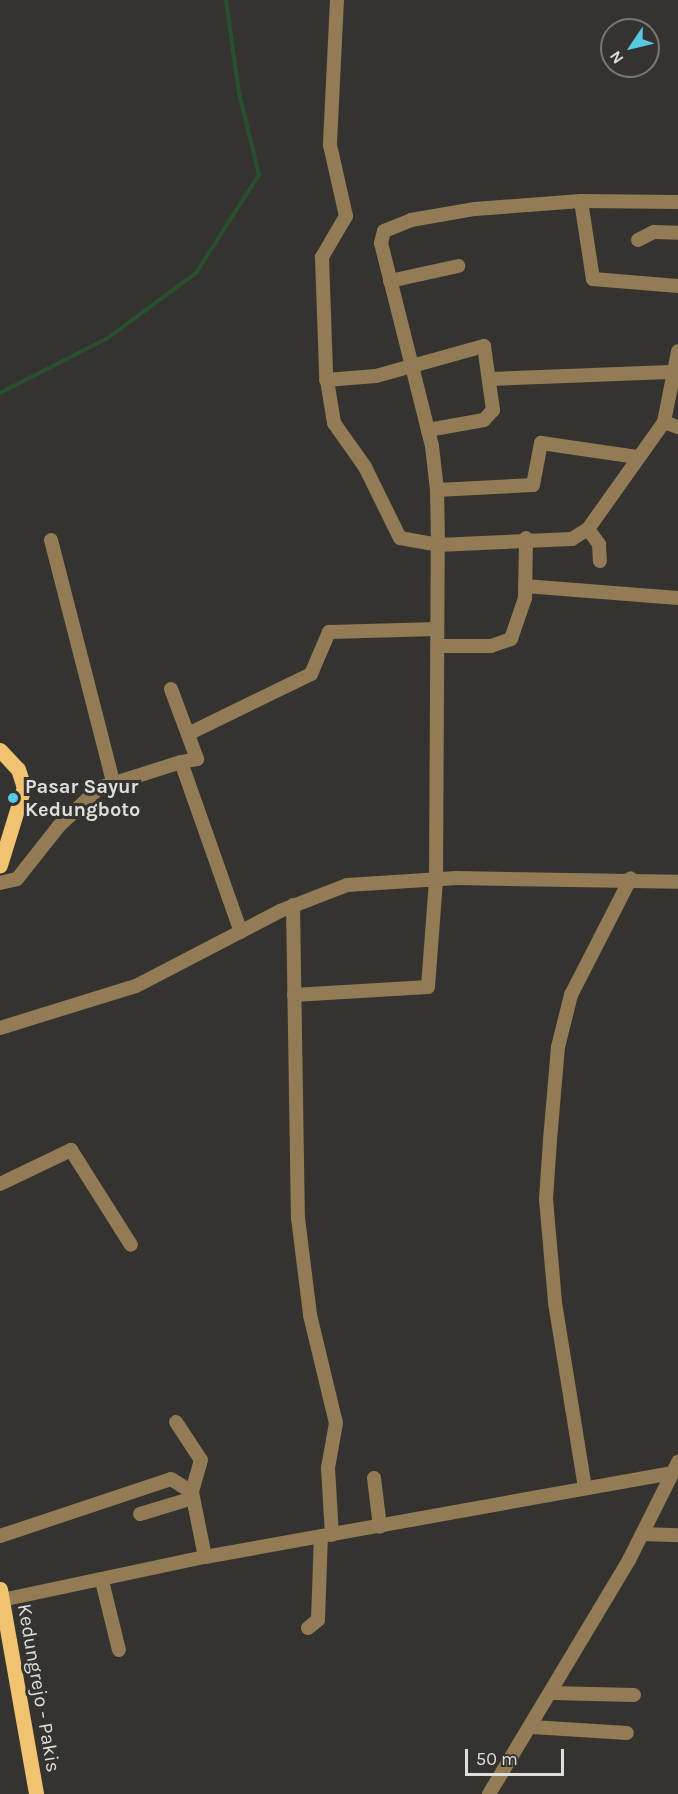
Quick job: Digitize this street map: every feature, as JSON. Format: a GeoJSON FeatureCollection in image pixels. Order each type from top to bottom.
{"type":"FeatureCollection","features":[{"type":"Feature","properties":{"kind":"main road"},"geometry":{"type":"LineString","coordinates":[[0,750],[18,770],[24,786],[0,865]]}},
{"type":"Feature","properties":{"kind":"main road","name":"Kedungrejo - Pakis"},"geometry":{"type":"LineString","coordinates":[[1,1595],[36,1794]]}},
{"type":"Feature","properties":{"kind":"street"},"geometry":{"type":"LineString","coordinates":[[337,0],[330,145],[346,216],[322,257],[326,380],[334,423],[365,467],[387,521],[400,538],[438,545],[526,538],[572,538],[588,529],[664,422],[676,372],[678,351]]}},
{"type":"Feature","properties":{"kind":"street"},"geometry":{"type":"LineString","coordinates":[[294,995],[426,988],[436,880],[437,490],[429,430],[390,281],[381,235],[391,227],[475,209],[581,201],[678,202]]}},
{"type":"Feature","properties":{"kind":"street"},"geometry":{"type":"LineString","coordinates":[[581,201],[593,279],[678,286]]}},
{"type":"Feature","properties":{"kind":"street"},"geometry":{"type":"LineString","coordinates":[[638,240],[654,232],[678,234]]}},
{"type":"Feature","properties":{"kind":"street"},"geometry":{"type":"LineString","coordinates":[[390,281],[458,266]]}},
{"type":"Feature","properties":{"kind":"street"},"geometry":{"type":"LineString","coordinates":[[326,380],[376,376],[484,346],[495,403],[489,417],[429,430]]}},
{"type":"Feature","properties":{"kind":"street"},"geometry":{"type":"LineString","coordinates":[[490,379],[676,372]]}},
{"type":"Feature","properties":{"kind":"street"},"geometry":{"type":"LineString","coordinates":[[664,422],[678,427]]}},
{"type":"Feature","properties":{"kind":"street"},"geometry":{"type":"LineString","coordinates":[[437,490],[533,485],[541,443],[637,457]]}},
{"type":"Feature","properties":{"kind":"street"},"geometry":{"type":"LineString","coordinates":[[588,529],[598,544],[600,561]]}},
{"type":"Feature","properties":{"kind":"street"},"geometry":{"type":"LineString","coordinates":[[438,646],[491,646],[511,639],[519,627],[525,586],[526,538]]}},
{"type":"Feature","properties":{"kind":"street"},"geometry":{"type":"LineString","coordinates":[[51,540],[113,781]]}},
{"type":"Feature","properties":{"kind":"street"},"geometry":{"type":"LineString","coordinates":[[525,586],[678,598]]}},
{"type":"Feature","properties":{"kind":"street"},"geometry":{"type":"LineString","coordinates":[[188,734],[310,674],[329,632],[437,629]]}},
{"type":"Feature","properties":{"kind":"street"},"geometry":{"type":"LineString","coordinates":[[0,883],[17,879],[77,807],[113,781],[197,759],[171,689]]}},
{"type":"Feature","properties":{"kind":"street"},"geometry":{"type":"LineString","coordinates":[[181,762],[241,932]]}},
{"type":"Feature","properties":{"kind":"street"},"geometry":{"type":"LineString","coordinates":[[585,1488],[549,1245],[550,1140],[558,1047],[568,1003],[631,878]]}},
{"type":"Feature","properties":{"kind":"street"},"geometry":{"type":"LineString","coordinates":[[0,1028],[136,986],[287,908],[347,885],[436,880],[631,878],[678,882]]}},
{"type":"Feature","properties":{"kind":"street"},"geometry":{"type":"LineString","coordinates":[[287,908],[294,995],[297,1218],[310,1314],[336,1423],[328,1468],[327,1535],[318,1620],[308,1629]]}},
{"type":"Feature","properties":{"kind":"street"},"geometry":{"type":"LineString","coordinates":[[0,1184],[71,1150],[131,1245]]}},
{"type":"Feature","properties":{"kind":"street"},"geometry":{"type":"LineString","coordinates":[[176,1422],[201,1460],[193,1495],[205,1557]]}},
{"type":"Feature","properties":{"kind":"street"},"geometry":{"type":"LineString","coordinates":[[1,1595],[102,1581],[205,1557],[380,1527],[585,1488],[675,1468]]}},
{"type":"Feature","properties":{"kind":"street"},"geometry":{"type":"LineString","coordinates":[[489,1794],[532,1727],[642,1534],[675,1468]]}},
{"type":"Feature","properties":{"kind":"street"},"geometry":{"type":"LineString","coordinates":[[374,1478],[380,1527]]}},
{"type":"Feature","properties":{"kind":"street"},"geometry":{"type":"LineString","coordinates":[[0,1536],[163,1479],[179,1482],[193,1495]]}},
{"type":"Feature","properties":{"kind":"street"},"geometry":{"type":"LineString","coordinates":[[140,1514],[193,1495]]}},
{"type":"Feature","properties":{"kind":"street"},"geometry":{"type":"LineString","coordinates":[[642,1534],[678,1535]]}},
{"type":"Feature","properties":{"kind":"street"},"geometry":{"type":"LineString","coordinates":[[102,1581],[119,1650]]}},
{"type":"Feature","properties":{"kind":"street"},"geometry":{"type":"LineString","coordinates":[[551,1693],[634,1695]]}},
{"type":"Feature","properties":{"kind":"street"},"geometry":{"type":"LineString","coordinates":[[532,1727],[627,1733]]}},
{"type":"Feature","properties":{"kind":"waterway"},"geometry":{"type":"LineString","coordinates":[[0,393],[108,338],[196,273],[259,175],[239,93],[226,0]]}},
{"type":"Feature","properties":{"kind":"place","name":"Pasar Sayur Kedungboto"},"geometry":{"type":"Point","coordinates":[13,798]}}]}
